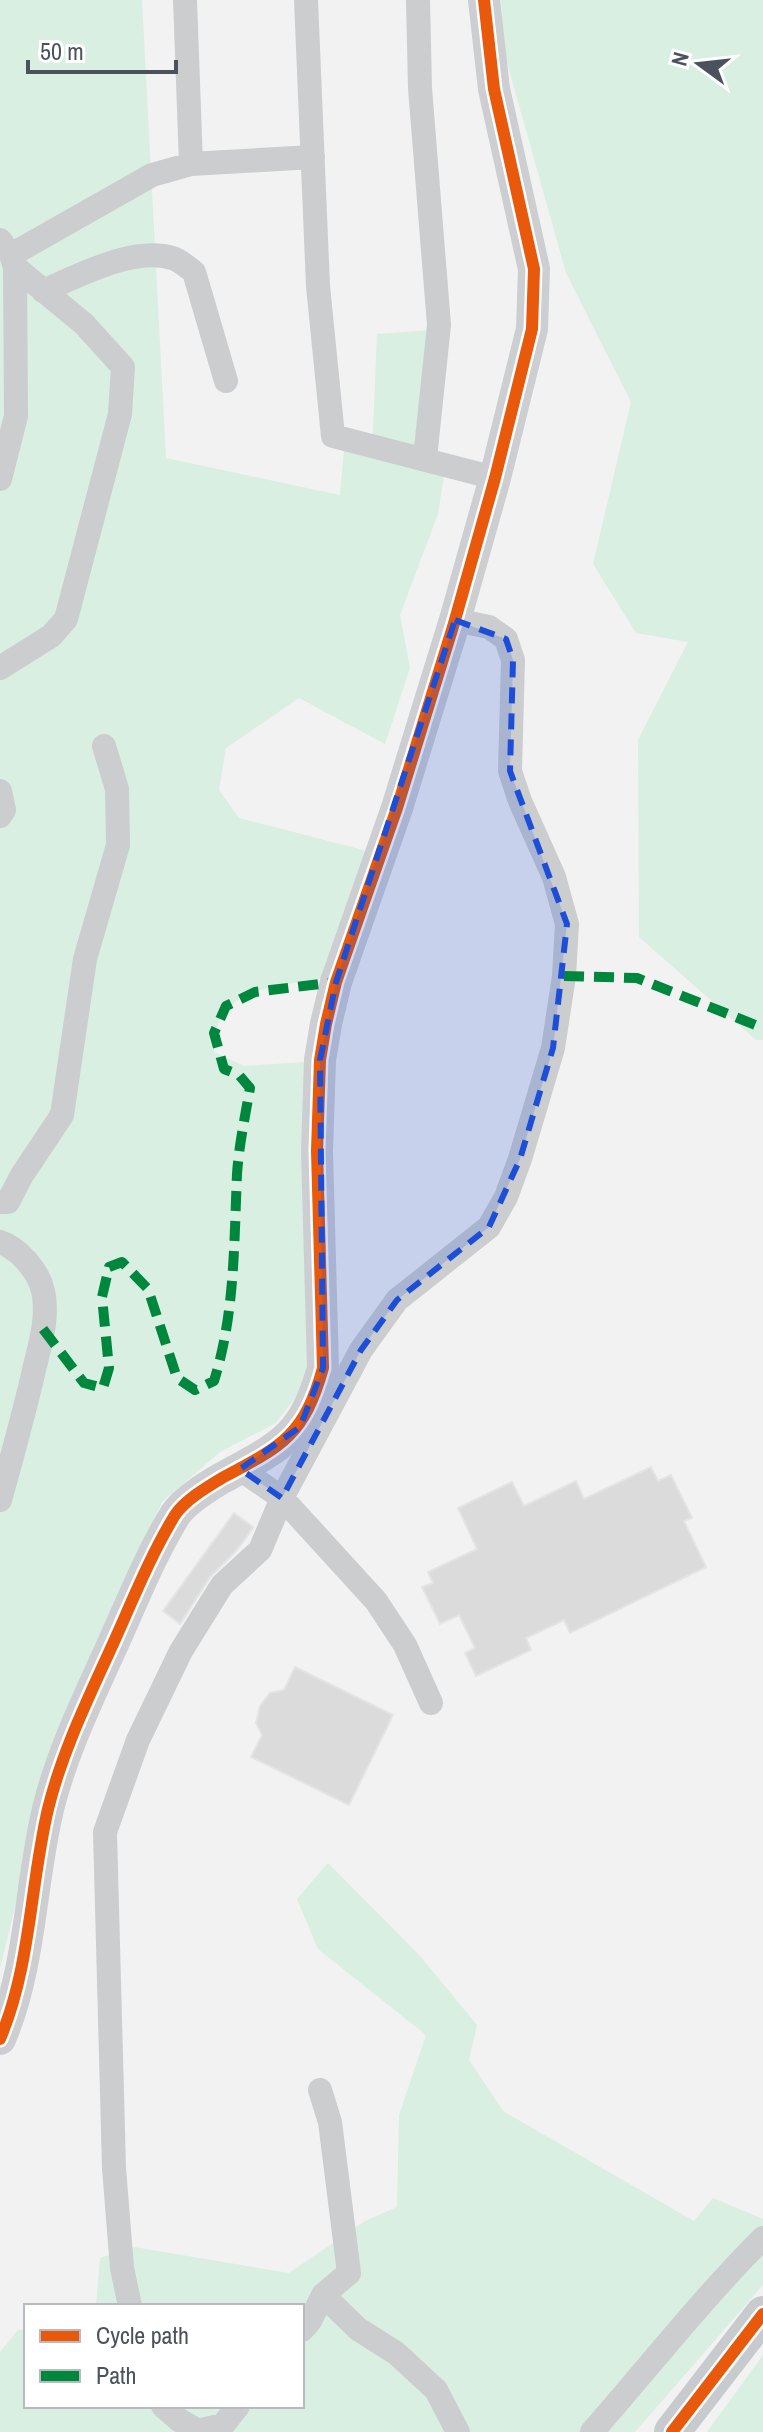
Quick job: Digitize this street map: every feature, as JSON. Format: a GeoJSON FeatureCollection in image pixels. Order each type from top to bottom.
{"type":"FeatureCollection","features":[{"type":"Feature","properties":{"kind":"main road"},"geometry":{"type":"LineString","coordinates":[[672,2432],[763,2314]]}},
{"type":"Feature","properties":{"kind":"street"},"geometry":{"type":"LineString","coordinates":[[185,0],[191,164]]}},
{"type":"Feature","properties":{"kind":"street"},"geometry":{"type":"LineString","coordinates":[[306,0],[318,286],[333,436],[495,478]]}},
{"type":"Feature","properties":{"kind":"street"},"geometry":{"type":"LineString","coordinates":[[418,0],[420,88],[439,325],[425,458]]}},
{"type":"Feature","properties":{"kind":"street"},"geometry":{"type":"LineString","coordinates":[[0,2039],[21,1969],[48,1809],[68,1745],[151,1558],[177,1511],[208,1486],[271,1451],[300,1427],[314,1401],[323,1368],[317,1151],[320,1060],[326,1024],[336,982],[397,808],[455,620],[532,329],[534,269],[494,89],[484,0]]}},
{"type":"Feature","properties":{"kind":"street"},"geometry":{"type":"LineString","coordinates":[[9,254],[152,175],[191,164],[313,157]]}},
{"type":"Feature","properties":{"kind":"street"},"geometry":{"type":"LineString","coordinates":[[0,668],[51,636],[66,619],[120,414],[123,367],[84,324],[43,291],[9,254]]}},
{"type":"Feature","properties":{"kind":"street"},"geometry":{"type":"LineString","coordinates":[[0,479],[16,416],[9,254]]}},
{"type":"Feature","properties":{"kind":"street"},"geometry":{"type":"LineString","coordinates":[[43,291],[102,265],[152,255],[174,258],[194,272],[226,381]]}},
{"type":"Feature","properties":{"kind":"street"},"geometry":{"type":"LineString","coordinates":[[130,2304],[122,2268],[114,2168],[105,1832],[138,1740],[181,1651],[222,1585],[260,1550],[282,1498],[361,1350],[397,1300],[489,1227],[506,1197],[520,1159],[553,1048],[564,976],[567,924],[554,877],[510,771],[513,660],[506,639],[489,627],[455,620]]}},
{"type":"Feature","properties":{"kind":"street"},"geometry":{"type":"LineString","coordinates":[[0,1202],[8,1202],[62,1115],[85,959],[118,845],[117,789],[104,746]]}},
{"type":"Feature","properties":{"kind":"street"},"geometry":{"type":"LineString","coordinates":[[0,791],[4,810],[0,816]]}},
{"type":"Feature","properties":{"kind":"street"},"geometry":{"type":"LineString","coordinates":[[0,1242],[8,1244],[26,1260],[43,1290],[43,1329],[0,1500]]}},
{"type":"Feature","properties":{"kind":"street"},"geometry":{"type":"LineString","coordinates":[[240,1469],[282,1498],[376,1601],[405,1645],[431,1703]]}},
{"type":"Feature","properties":{"kind":"street"},"geometry":{"type":"LineString","coordinates":[[304,2328],[323,2295],[349,2273],[333,2135],[320,2090]]}},
{"type":"Feature","properties":{"kind":"street"},"geometry":{"type":"LineString","coordinates":[[592,2432],[723,2278],[763,2238]]}},
{"type":"Feature","properties":{"kind":"street"},"geometry":{"type":"LineString","coordinates":[[323,2295],[358,2329],[396,2353],[436,2390],[458,2432]]}},
{"type":"Feature","properties":{"kind":"street"},"geometry":{"type":"LineString","coordinates":[[165,2408],[198,2431],[223,2425],[236,2408]]}},
{"type":"Feature","properties":{"kind":"highlighted area"},"geometry":{"type":"Polygon","coordinates":[[[455,620],[506,639],[513,660],[510,771],[567,924],[553,1048],[520,1159],[489,1227],[397,1300],[361,1350],[282,1498],[240,1469],[300,1427],[323,1368],[320,1060],[336,982],[455,620]]]}},
{"type":"Feature","properties":{"kind":"green space"},"geometry":{"type":"Polygon","coordinates":[[[0,0],[142,0],[166,458],[340,495],[344,450],[372,457],[377,334],[431,330],[422,470],[444,476],[438,514],[400,615],[410,668],[385,744],[299,698],[226,748],[219,790],[239,818],[367,851],[322,978],[249,994],[223,1014],[216,1031],[214,1052],[244,1066],[304,1062],[314,1373],[276,1423],[220,1452],[162,1502],[51,1761],[0,1968],[0,0]]]}},
{"type":"Feature","properties":{"kind":"green space"},"geometry":{"type":"Polygon","coordinates":[[[501,0],[763,0],[763,1040],[756,1040],[639,937],[638,740],[688,642],[636,633],[593,564],[631,402],[566,273],[504,52],[501,0]]]}},
{"type":"Feature","properties":{"kind":"green space"},"geometry":{"type":"Polygon","coordinates":[[[328,1863],[421,1957],[477,2025],[469,2060],[503,2111],[694,2221],[713,2198],[763,2219],[763,2285],[635,2432],[0,2432],[0,2352],[18,2330],[24,2329],[24,2408],[304,2408],[304,2304],[96,2304],[100,2258],[134,2247],[289,2273],[365,2221],[397,2207],[399,2115],[426,2035],[318,1949],[297,1899],[328,1863]]]}},
{"type":"Feature","properties":{"kind":"green space"},"geometry":{"type":"Polygon","coordinates":[[[763,2355],[763,2432],[707,2432],[763,2355]]]}},
{"type":"Feature","properties":{"kind":"building"},"geometry":{"type":"Polygon","coordinates":[[[651,1467],[658,1481],[671,1475],[692,1518],[684,1521],[706,1567],[570,1633],[564,1620],[526,1638],[531,1650],[476,1676],[465,1653],[475,1648],[459,1615],[440,1624],[422,1587],[433,1583],[428,1572],[477,1549],[458,1508],[512,1482],[524,1506],[576,1481],[584,1499],[651,1467]]]}},
{"type":"Feature","properties":{"kind":"building"},"geometry":{"type":"Polygon","coordinates":[[[234,1513],[253,1527],[237,1550],[210,1577],[180,1624],[163,1611],[234,1513]]]}},
{"type":"Feature","properties":{"kind":"building"},"geometry":{"type":"Polygon","coordinates":[[[295,1667],[393,1715],[349,1805],[251,1757],[262,1735],[256,1723],[260,1706],[270,1693],[284,1690],[295,1667]]]}},
{"type":"Feature","properties":{"kind":"marked path"},"geometry":{"type":"LineString","coordinates":[[564,976],[637,978],[763,1028]]}},
{"type":"Feature","properties":{"kind":"marked path"},"geometry":{"type":"LineString","coordinates":[[43,1329],[84,1383],[103,1388],[109,1368],[102,1297],[109,1267],[122,1262],[148,1289],[177,1378],[195,1390],[214,1381],[230,1304],[238,1163],[250,1088],[239,1075],[224,1069],[214,1033],[226,1006],[255,992],[336,982]]}},
{"type":"Feature","properties":{"kind":"cycle path"},"geometry":{"type":"LineString","coordinates":[[0,2039],[18,1983],[42,1838],[54,1788],[76,1726],[149,1563],[184,1504],[275,1447],[299,1424],[316,1391],[323,1368],[317,1151],[320,1060],[326,1024],[336,982],[397,808],[455,620],[532,329],[534,269],[494,89],[484,0]]}},
{"type":"Feature","properties":{"kind":"cycle path"},"geometry":{"type":"LineString","coordinates":[[672,2432],[763,2314]]}}]}
